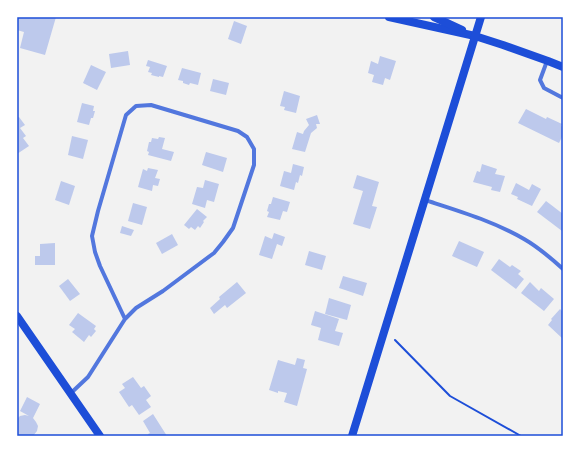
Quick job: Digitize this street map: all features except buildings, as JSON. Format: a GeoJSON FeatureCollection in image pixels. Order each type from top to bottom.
{"type":"FeatureCollection","features":[{"type":"Feature","properties":{"kind":"main road"},"geometry":{"type":"LineString","coordinates":[[389,17],[475,36],[563,67]]}},
{"type":"Feature","properties":{"kind":"main road"},"geometry":{"type":"LineString","coordinates":[[434,17],[475,36]]}},
{"type":"Feature","properties":{"kind":"main road"},"geometry":{"type":"LineString","coordinates":[[352,436],[481,17]]}},
{"type":"Feature","properties":{"kind":"main road"},"geometry":{"type":"LineString","coordinates":[[17,316],[100,436]]}},
{"type":"Feature","properties":{"kind":"street"},"geometry":{"type":"LineString","coordinates":[[548,61],[540,80],[544,88],[563,98]]}},
{"type":"Feature","properties":{"kind":"street"},"geometry":{"type":"LineString","coordinates":[[70,393],[88,377],[125,319],[136,308],[163,291],[214,253],[233,228],[254,165],[254,149],[247,137],[238,131],[150,105],[136,106],[126,115],[92,236],[95,252],[100,266],[125,319]]}},
{"type":"Feature","properties":{"kind":"street"},"geometry":{"type":"LineString","coordinates":[[425,200],[461,211],[500,227],[526,240],[563,269]]}},
{"type":"Feature","properties":{"kind":"path"},"geometry":{"type":"LineString","coordinates":[[395,340],[450,396],[521,436]]}}]}
